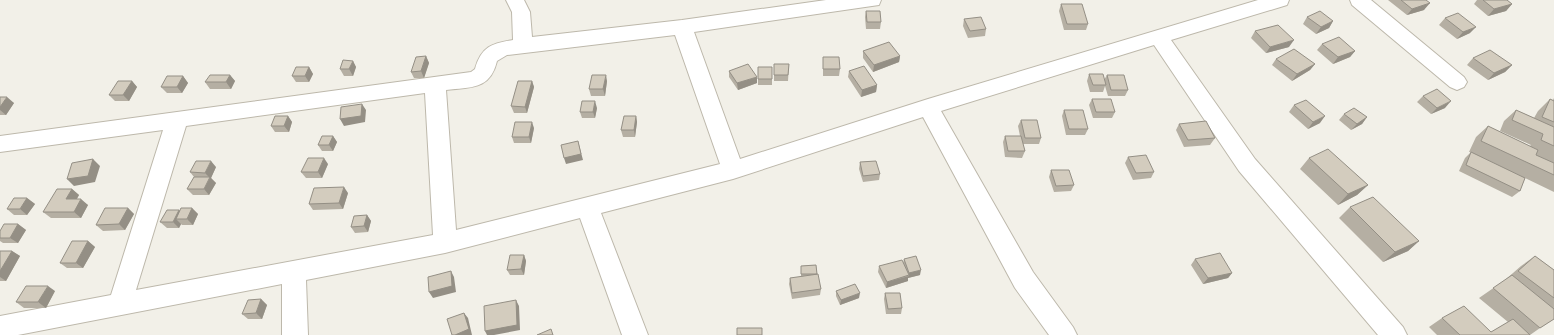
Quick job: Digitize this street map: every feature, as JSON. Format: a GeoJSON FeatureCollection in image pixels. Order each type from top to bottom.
{"type":"FeatureCollection","features":[{"type":"Feature","properties":{"kind":"street"},"geometry":{"type":"LineString","coordinates":[[516,0],[521,12],[523,45]]}},
{"type":"Feature","properties":{"kind":"street"},"geometry":{"type":"LineString","coordinates":[[0,144],[479,77],[484,74],[488,60],[492,54],[501,49],[523,45],[682,27],[872,0]]}},
{"type":"Feature","properties":{"kind":"street"},"geometry":{"type":"LineString","coordinates":[[0,327],[445,243],[733,170],[928,107],[1280,0]]}},
{"type":"Feature","properties":{"kind":"street"},"geometry":{"type":"LineString","coordinates":[[1360,0],[1457,82]]}},
{"type":"Feature","properties":{"kind":"street"},"geometry":{"type":"LineString","coordinates":[[682,27],[733,170]]}},
{"type":"Feature","properties":{"kind":"street"},"geometry":{"type":"LineString","coordinates":[[1159,38],[1247,165],[1394,335]]}},
{"type":"Feature","properties":{"kind":"street"},"geometry":{"type":"LineString","coordinates":[[435,84],[445,243]]}},
{"type":"Feature","properties":{"kind":"street"},"geometry":{"type":"LineString","coordinates":[[928,107],[1024,280],[1064,335]]}},
{"type":"Feature","properties":{"kind":"street"},"geometry":{"type":"LineString","coordinates":[[120,304],[177,120]]}},
{"type":"Feature","properties":{"kind":"street"},"geometry":{"type":"LineString","coordinates":[[587,206],[635,335]]}},
{"type":"Feature","properties":{"kind":"street"},"geometry":{"type":"LineString","coordinates":[[294,271],[295,335]]}},
{"type":"Feature","properties":{"kind":"building"},"geometry":{"type":"Polygon","coordinates":[[[1401,0],[1426,0],[1430,3],[1412,9],[1401,0]]]}},
{"type":"Feature","properties":{"kind":"building"},"geometry":{"type":"Polygon","coordinates":[[[1483,0],[1507,0],[1512,4],[1494,9],[1483,0]]]}},
{"type":"Feature","properties":{"kind":"building"},"geometry":{"type":"Polygon","coordinates":[[[1061,4],[1082,4],[1088,24],[1067,24],[1061,4]]]}},
{"type":"Feature","properties":{"kind":"building"},"geometry":{"type":"Polygon","coordinates":[[[866,11],[880,11],[881,22],[867,22],[866,11]]]}},
{"type":"Feature","properties":{"kind":"building"},"geometry":{"type":"Polygon","coordinates":[[[1320,11],[1333,21],[1321,27],[1307,17],[1320,11]]]}},
{"type":"Feature","properties":{"kind":"building"},"geometry":{"type":"Polygon","coordinates":[[[1458,13],[1476,27],[1463,32],[1445,18],[1458,13]]]}},
{"type":"Feature","properties":{"kind":"building"},"geometry":{"type":"Polygon","coordinates":[[[981,17],[986,29],[970,31],[964,19],[981,17]]]}},
{"type":"Feature","properties":{"kind":"building"},"geometry":{"type":"Polygon","coordinates":[[[1278,25],[1294,40],[1270,47],[1255,31],[1278,25]]]}},
{"type":"Feature","properties":{"kind":"building"},"geometry":{"type":"Polygon","coordinates":[[[1339,37],[1355,51],[1338,57],[1322,44],[1339,37]]]}},
{"type":"Feature","properties":{"kind":"building"},"geometry":{"type":"Polygon","coordinates":[[[889,42],[900,56],[874,65],[863,51],[889,42]]]}},
{"type":"Feature","properties":{"kind":"building"},"geometry":{"type":"Polygon","coordinates":[[[1294,49],[1315,64],[1297,74],[1276,59],[1294,49]]]}},
{"type":"Feature","properties":{"kind":"building"},"geometry":{"type":"Polygon","coordinates":[[[1490,50],[1512,65],[1494,73],[1473,58],[1490,50]]]}},
{"type":"Feature","properties":{"kind":"building"},"geometry":{"type":"Polygon","coordinates":[[[426,56],[421,71],[411,72],[416,57],[426,56]]]}},
{"type":"Feature","properties":{"kind":"building"},"geometry":{"type":"Polygon","coordinates":[[[823,57],[839,57],[840,69],[823,69],[823,57]]]}},
{"type":"Feature","properties":{"kind":"building"},"geometry":{"type":"Polygon","coordinates":[[[343,60],[353,61],[349,69],[340,69],[343,60]]]}},
{"type":"Feature","properties":{"kind":"building"},"geometry":{"type":"Polygon","coordinates":[[[748,64],[757,77],[737,83],[729,71],[748,64]]]}},
{"type":"Feature","properties":{"kind":"building"},"geometry":{"type":"Polygon","coordinates":[[[774,64],[789,64],[788,75],[774,75],[774,64]]]}},
{"type":"Feature","properties":{"kind":"building"},"geometry":{"type":"Polygon","coordinates":[[[864,66],[877,85],[862,90],[849,71],[864,66]]]}},
{"type":"Feature","properties":{"kind":"building"},"geometry":{"type":"Polygon","coordinates":[[[296,67],[309,67],[305,76],[292,76],[296,67]]]}},
{"type":"Feature","properties":{"kind":"building"},"geometry":{"type":"Polygon","coordinates":[[[758,67],[772,67],[772,79],[758,79],[758,67]]]}},
{"type":"Feature","properties":{"kind":"building"},"geometry":{"type":"Polygon","coordinates":[[[1089,74],[1103,74],[1106,85],[1093,85],[1089,74]]]}},
{"type":"Feature","properties":{"kind":"building"},"geometry":{"type":"Polygon","coordinates":[[[210,75],[230,75],[226,82],[205,82],[210,75]]]}},
{"type":"Feature","properties":{"kind":"building"},"geometry":{"type":"Polygon","coordinates":[[[592,75],[606,75],[603,89],[589,89],[592,75]]]}},
{"type":"Feature","properties":{"kind":"building"},"geometry":{"type":"Polygon","coordinates":[[[1107,75],[1124,75],[1128,90],[1111,90],[1107,75]]]}},
{"type":"Feature","properties":{"kind":"building"},"geometry":{"type":"Polygon","coordinates":[[[167,76],[183,76],[177,87],[161,87],[167,76]]]}},
{"type":"Feature","properties":{"kind":"building"},"geometry":{"type":"Polygon","coordinates":[[[118,81],[132,81],[123,95],[109,95],[118,81]]]}},
{"type":"Feature","properties":{"kind":"building"},"geometry":{"type":"Polygon","coordinates":[[[518,81],[532,81],[525,107],[511,106],[518,81]]]}},
{"type":"Feature","properties":{"kind":"building"},"geometry":{"type":"Polygon","coordinates":[[[1437,89],[1451,101],[1437,108],[1423,96],[1437,89]]]}},
{"type":"Feature","properties":{"kind":"building"},"geometry":{"type":"Polygon","coordinates":[[[0,97],[7,97],[0,107],[0,97]]]}},
{"type":"Feature","properties":{"kind":"building"},"geometry":{"type":"Polygon","coordinates":[[[1092,99],[1111,99],[1115,112],[1096,112],[1092,99]]]}},
{"type":"Feature","properties":{"kind":"building"},"geometry":{"type":"Polygon","coordinates":[[[1550,99],[1554,101],[1554,122],[1542,117],[1550,99]]]}},
{"type":"Feature","properties":{"kind":"building"},"geometry":{"type":"Polygon","coordinates":[[[1306,100],[1325,116],[1313,122],[1294,105],[1306,100]]]}},
{"type":"Feature","properties":{"kind":"building"},"geometry":{"type":"Polygon","coordinates":[[[582,101],[595,101],[593,112],[580,112],[582,101]]]}},
{"type":"Feature","properties":{"kind":"building"},"geometry":{"type":"Polygon","coordinates":[[[362,104],[361,116],[340,119],[341,107],[362,104]]]}},
{"type":"Feature","properties":{"kind":"building"},"geometry":{"type":"Polygon","coordinates":[[[1354,108],[1367,117],[1357,124],[1344,114],[1354,108]]]}},
{"type":"Feature","properties":{"kind":"building"},"geometry":{"type":"Polygon","coordinates":[[[1064,110],[1083,110],[1088,129],[1069,129],[1064,110]]]}},
{"type":"Feature","properties":{"kind":"building"},"geometry":{"type":"Polygon","coordinates":[[[1516,110],[1554,127],[1554,146],[1541,140],[1543,134],[1512,120],[1516,110]]]}},
{"type":"Feature","properties":{"kind":"building"},"geometry":{"type":"Polygon","coordinates":[[[275,116],[288,116],[284,126],[271,126],[275,116]]]}},
{"type":"Feature","properties":{"kind":"building"},"geometry":{"type":"Polygon","coordinates":[[[624,116],[636,116],[634,130],[621,130],[624,116]]]}},
{"type":"Feature","properties":{"kind":"building"},"geometry":{"type":"Polygon","coordinates":[[[1021,120],[1037,120],[1041,138],[1025,138],[1021,120]]]}},
{"type":"Feature","properties":{"kind":"building"},"geometry":{"type":"Polygon","coordinates":[[[1206,121],[1215,138],[1188,140],[1179,124],[1206,121]]]}},
{"type":"Feature","properties":{"kind":"building"},"geometry":{"type":"Polygon","coordinates":[[[515,122],[532,122],[529,137],[512,137],[515,122]]]}},
{"type":"Feature","properties":{"kind":"building"},"geometry":{"type":"Polygon","coordinates":[[[1488,126],[1538,150],[1536,155],[1554,163],[1554,175],[1481,141],[1488,126]]]}},
{"type":"Feature","properties":{"kind":"building"},"geometry":{"type":"Polygon","coordinates":[[[322,136],[333,136],[329,145],[318,145],[322,136]]]}},
{"type":"Feature","properties":{"kind":"building"},"geometry":{"type":"Polygon","coordinates":[[[1005,136],[1021,136],[1025,151],[1008,151],[1005,136]]]}},
{"type":"Feature","properties":{"kind":"building"},"geometry":{"type":"Polygon","coordinates":[[[578,141],[581,154],[564,158],[561,145],[578,141]]]}},
{"type":"Feature","properties":{"kind":"building"},"geometry":{"type":"Polygon","coordinates":[[[1328,149],[1368,185],[1348,194],[1309,158],[1328,149]]]}},
{"type":"Feature","properties":{"kind":"building"},"geometry":{"type":"Polygon","coordinates":[[[1471,152],[1525,178],[1520,191],[1466,165],[1471,152]]]}},
{"type":"Feature","properties":{"kind":"building"},"geometry":{"type":"Polygon","coordinates":[[[1146,155],[1154,172],[1136,173],[1128,157],[1146,155]]]}},
{"type":"Feature","properties":{"kind":"building"},"geometry":{"type":"Polygon","coordinates":[[[308,158],[324,158],[318,172],[301,172],[308,158]]]}},
{"type":"Feature","properties":{"kind":"building"},"geometry":{"type":"Polygon","coordinates":[[[93,159],[88,176],[67,179],[72,163],[93,159]]]}},
{"type":"Feature","properties":{"kind":"building"},"geometry":{"type":"Polygon","coordinates":[[[196,161],[211,161],[205,173],[190,172],[196,161]]]}},
{"type":"Feature","properties":{"kind":"building"},"geometry":{"type":"Polygon","coordinates":[[[876,161],[880,174],[863,176],[860,162],[876,161]]]}},
{"type":"Feature","properties":{"kind":"building"},"geometry":{"type":"Polygon","coordinates":[[[1051,170],[1069,170],[1074,185],[1056,186],[1051,170]]]}},
{"type":"Feature","properties":{"kind":"building"},"geometry":{"type":"Polygon","coordinates":[[[194,177],[210,177],[204,189],[187,189],[194,177]]]}},
{"type":"Feature","properties":{"kind":"building"},"geometry":{"type":"Polygon","coordinates":[[[344,187],[339,203],[309,204],[314,188],[344,187]]]}},
{"type":"Feature","properties":{"kind":"building"},"geometry":{"type":"Polygon","coordinates":[[[57,189],[72,189],[66,199],[81,199],[74,212],[43,212],[57,189]]]}},
{"type":"Feature","properties":{"kind":"building"},"geometry":{"type":"Polygon","coordinates":[[[1373,197],[1419,241],[1395,252],[1350,207],[1373,197]]]}},
{"type":"Feature","properties":{"kind":"building"},"geometry":{"type":"Polygon","coordinates":[[[14,198],[27,198],[20,209],[7,209],[14,198]]]}},
{"type":"Feature","properties":{"kind":"building"},"geometry":{"type":"Polygon","coordinates":[[[105,208],[128,208],[119,224],[96,225],[105,208]]]}},
{"type":"Feature","properties":{"kind":"building"},"geometry":{"type":"Polygon","coordinates":[[[181,208],[192,208],[187,219],[176,219],[181,208]]]}},
{"type":"Feature","properties":{"kind":"building"},"geometry":{"type":"Polygon","coordinates":[[[167,210],[179,210],[173,222],[160,222],[167,210]]]}},
{"type":"Feature","properties":{"kind":"building"},"geometry":{"type":"Polygon","coordinates":[[[367,215],[364,226],[351,227],[354,216],[367,215]]]}},
{"type":"Feature","properties":{"kind":"building"},"geometry":{"type":"Polygon","coordinates":[[[4,224],[18,224],[10,238],[0,238],[0,231],[4,224]]]}},
{"type":"Feature","properties":{"kind":"building"},"geometry":{"type":"Polygon","coordinates":[[[72,241],[88,241],[76,263],[60,263],[72,241]]]}},
{"type":"Feature","properties":{"kind":"building"},"geometry":{"type":"Polygon","coordinates":[[[0,251],[12,251],[0,271],[0,251]]]}},
{"type":"Feature","properties":{"kind":"building"},"geometry":{"type":"Polygon","coordinates":[[[1220,253],[1232,273],[1208,278],[1195,259],[1220,253]]]}},
{"type":"Feature","properties":{"kind":"building"},"geometry":{"type":"Polygon","coordinates":[[[510,255],[524,255],[521,269],[507,270],[510,255]]]}},
{"type":"Feature","properties":{"kind":"building"},"geometry":{"type":"Polygon","coordinates":[[[916,256],[921,270],[909,273],[904,259],[916,256]]]}},
{"type":"Feature","properties":{"kind":"building"},"geometry":{"type":"Polygon","coordinates":[[[1535,256],[1554,270],[1554,298],[1518,271],[1535,256]]]}},
{"type":"Feature","properties":{"kind":"building"},"geometry":{"type":"Polygon","coordinates":[[[902,260],[909,275],[887,282],[879,266],[902,260]]]}},
{"type":"Feature","properties":{"kind":"building"},"geometry":{"type":"Polygon","coordinates":[[[816,265],[817,274],[801,274],[801,266],[816,265]]]}},
{"type":"Feature","properties":{"kind":"building"},"geometry":{"type":"Polygon","coordinates":[[[451,271],[452,286],[429,292],[428,277],[451,271]]]}},
{"type":"Feature","properties":{"kind":"building"},"geometry":{"type":"Polygon","coordinates":[[[818,274],[821,289],[792,293],[790,278],[818,274]]]}},
{"type":"Feature","properties":{"kind":"building"},"geometry":{"type":"Polygon","coordinates":[[[1512,275],[1554,309],[1554,319],[1540,328],[1493,288],[1512,275]]]}},
{"type":"Feature","properties":{"kind":"building"},"geometry":{"type":"Polygon","coordinates":[[[855,284],[860,293],[841,300],[836,291],[855,284]]]}},
{"type":"Feature","properties":{"kind":"building"},"geometry":{"type":"Polygon","coordinates":[[[26,286],[48,286],[38,302],[16,302],[26,286]]]}},
{"type":"Feature","properties":{"kind":"building"},"geometry":{"type":"Polygon","coordinates":[[[885,293],[900,293],[902,308],[888,309],[885,293]]]}},
{"type":"Feature","properties":{"kind":"building"},"geometry":{"type":"Polygon","coordinates":[[[261,299],[256,313],[242,314],[248,300],[261,299]]]}},
{"type":"Feature","properties":{"kind":"building"},"geometry":{"type":"Polygon","coordinates":[[[516,300],[517,325],[485,331],[484,306],[516,300]]]}},
{"type":"Feature","properties":{"kind":"building"},"geometry":{"type":"Polygon","coordinates":[[[1464,306],[1491,332],[1513,319],[1530,335],[1460,335],[1442,318],[1464,306]]]}},
{"type":"Feature","properties":{"kind":"building"},"geometry":{"type":"Polygon","coordinates":[[[464,313],[469,329],[452,335],[447,319],[464,313]]]}},
{"type":"Feature","properties":{"kind":"building"},"geometry":{"type":"Polygon","coordinates":[[[737,328],[762,328],[762,335],[737,335],[737,328]]]}},
{"type":"Feature","properties":{"kind":"building"},"geometry":{"type":"Polygon","coordinates":[[[551,329],[553,335],[537,335],[551,329]]]}}]}
